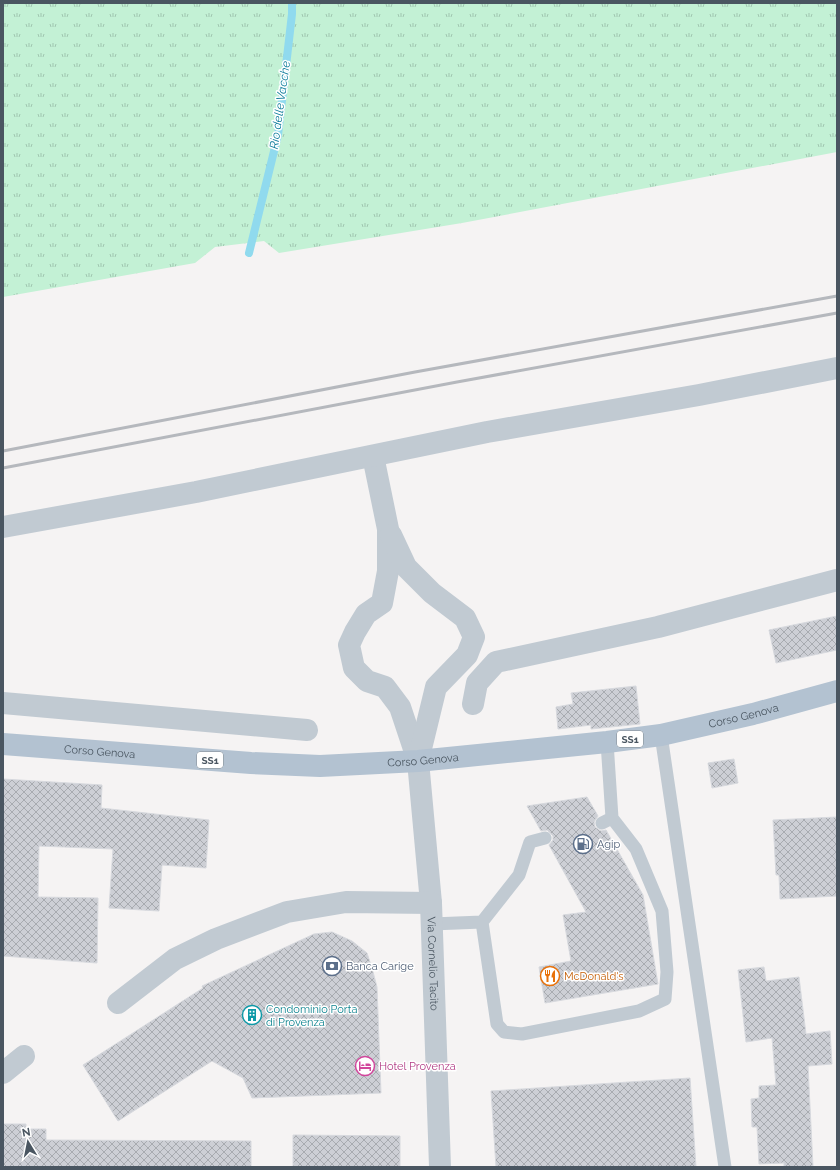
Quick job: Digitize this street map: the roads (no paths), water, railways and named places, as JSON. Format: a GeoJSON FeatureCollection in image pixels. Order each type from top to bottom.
{"type":"FeatureCollection","features":[{"type":"Feature","properties":{"kind":"main road","name":"Corso Genova"},"geometry":{"type":"LineString","coordinates":[[3,744],[251,763],[320,766],[418,761],[661,735],[754,714],[837,691]]}},
{"type":"Feature","properties":{"kind":"street"},"geometry":{"type":"LineString","coordinates":[[3,527],[141,502],[487,432],[556,421],[837,368]]}},
{"type":"Feature","properties":{"kind":"street"},"geometry":{"type":"LineString","coordinates":[[373,456],[388,529],[388,571],[382,603],[366,614],[349,645],[354,668],[367,681],[385,687],[400,707],[418,761]]}},
{"type":"Feature","properties":{"kind":"street"},"geometry":{"type":"LineString","coordinates":[[388,529],[406,567],[432,593],[465,618],[474,637],[467,655],[436,687],[418,761]]}},
{"type":"Feature","properties":{"kind":"street"},"geometry":{"type":"LineString","coordinates":[[473,704],[477,683],[496,662],[658,628],[837,580]]}},
{"type":"Feature","properties":{"kind":"street"},"geometry":{"type":"LineString","coordinates":[[3,703],[307,730]]}},
{"type":"Feature","properties":{"kind":"street","name":"Via Cornelio Tacito"},"geometry":{"type":"LineString","coordinates":[[418,761],[431,903],[440,1167]]}},
{"type":"Feature","properties":{"kind":"street"},"geometry":{"type":"LineString","coordinates":[[118,1003],[175,959],[216,938],[287,912],[346,902],[431,903]]}},
{"type":"Feature","properties":{"kind":"street"},"geometry":{"type":"LineString","coordinates":[[3,1073],[24,1056]]}},
{"type":"Feature","properties":{"kind":"lane"},"geometry":{"type":"LineString","coordinates":[[661,735],[725,1167]]}},
{"type":"Feature","properties":{"kind":"lane"},"geometry":{"type":"LineString","coordinates":[[545,838],[530,842],[518,875],[482,922],[497,1024],[504,1032],[522,1034],[639,1011],[665,998],[667,972],[662,911],[636,848],[607,821],[606,742]]}},
{"type":"Feature","properties":{"kind":"lane"},"geometry":{"type":"LineString","coordinates":[[432,924],[482,922]]}},
{"type":"Feature","properties":{"kind":"waterway","name":"Rio delle Vacche"},"geometry":{"type":"LineString","coordinates":[[249,253],[278,135],[292,3]]}},
{"type":"Feature","properties":{"kind":"railway"},"geometry":{"type":"LineString","coordinates":[[3,451],[415,372],[837,296]]}},
{"type":"Feature","properties":{"kind":"railway"},"geometry":{"type":"LineString","coordinates":[[3,468],[457,382],[837,313]]}},
{"type":"Feature","properties":{"kind":"place","name":"Agip"},"geometry":{"type":"Point","coordinates":[583,844]}},
{"type":"Feature","properties":{"kind":"place","name":"Banca Carige"},"geometry":{"type":"Point","coordinates":[332,966]}},
{"type":"Feature","properties":{"kind":"place","name":"McDonald's"},"geometry":{"type":"Point","coordinates":[550,976]}},
{"type":"Feature","properties":{"kind":"place","name":"Condominio Porta di Provenza"},"geometry":{"type":"Point","coordinates":[252,1015]}},
{"type":"Feature","properties":{"kind":"place","name":"Hotel Provenza"},"geometry":{"type":"Point","coordinates":[365,1066]}}]}
